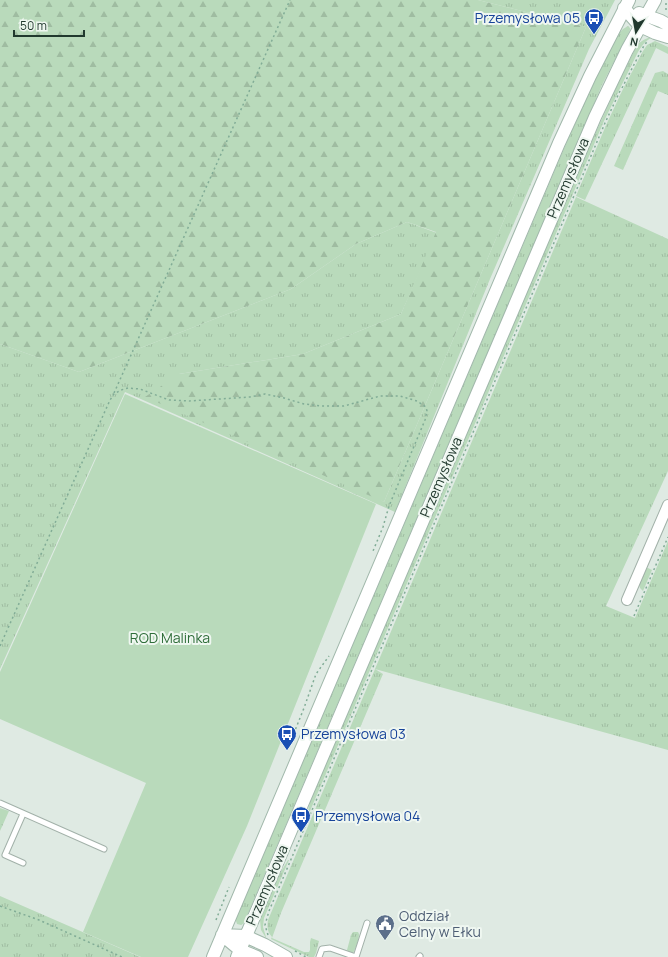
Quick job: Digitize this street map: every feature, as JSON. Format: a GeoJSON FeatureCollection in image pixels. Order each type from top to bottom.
{"type":"FeatureCollection","features":[{"type":"Feature","properties":{"kind":"main road","name":"Przemysłowa"},"geometry":{"type":"LineString","coordinates":[[238,953],[583,145],[610,84],[654,0]]}},
{"type":"Feature","properties":{"kind":"main road","name":"Przemysłowa"},"geometry":{"type":"LineString","coordinates":[[213,957],[560,142],[590,76],[626,4]]}},
{"type":"Feature","properties":{"kind":"main road"},"geometry":{"type":"LineString","coordinates":[[626,4],[655,33],[668,38]]}},
{"type":"Feature","properties":{"kind":"main road"},"geometry":{"type":"LineString","coordinates":[[643,21],[661,20],[668,25]]}},
{"type":"Feature","properties":{"kind":"main road"},"geometry":{"type":"LineString","coordinates":[[222,935],[245,936],[286,957]]}},
{"type":"Feature","properties":{"kind":"main road"},"geometry":{"type":"LineString","coordinates":[[222,935],[238,953],[258,957]]}},
{"type":"Feature","properties":{"kind":"street"},"geometry":{"type":"LineString","coordinates":[[627,600],[668,505]]}},
{"type":"Feature","properties":{"kind":"lane"},"geometry":{"type":"LineString","coordinates":[[0,803],[104,849]]}},
{"type":"Feature","properties":{"kind":"lane"},"geometry":{"type":"LineString","coordinates":[[22,863],[5,855],[23,814]]}},
{"type":"Feature","properties":{"kind":"lane"},"geometry":{"type":"LineString","coordinates":[[318,957],[322,950],[330,948],[356,957],[367,924]]}},
{"type":"Feature","properties":{"kind":"path"},"geometry":{"type":"LineString","coordinates":[[0,646],[290,0]]}},
{"type":"Feature","properties":{"kind":"path"},"geometry":{"type":"LineString","coordinates":[[666,0],[666,12]]}},
{"type":"Feature","properties":{"kind":"path"},"geometry":{"type":"LineString","coordinates":[[268,938],[265,925],[266,919],[606,123],[644,44],[650,40]]}},
{"type":"Feature","properties":{"kind":"path"},"geometry":{"type":"LineString","coordinates":[[114,394],[128,388],[140,389],[169,400],[189,401],[250,397],[265,394],[304,404],[322,406],[344,406],[380,396],[400,396],[417,400],[426,407],[427,411],[425,420],[389,506],[383,527],[371,555]]}},
{"type":"Feature","properties":{"kind":"path"},"geometry":{"type":"LineString","coordinates":[[634,616],[668,537]]}},
{"type":"Feature","properties":{"kind":"path"},"geometry":{"type":"LineString","coordinates":[[290,743],[316,674],[330,654]]}},
{"type":"Feature","properties":{"kind":"path"},"geometry":{"type":"LineString","coordinates":[[0,906],[39,920],[122,957]]}},
{"type":"Feature","properties":{"kind":"green space"},"geometry":{"type":"Polygon","coordinates":[[[0,0],[478,0],[586,27],[384,502],[145,397],[179,374],[303,354],[401,314],[436,232],[407,222],[356,244],[291,289],[79,372],[0,344],[0,0]]]}},
{"type":"Feature","properties":{"kind":"green space"},"geometry":{"type":"Polygon","coordinates":[[[478,0],[615,0],[589,49],[490,279],[395,512],[125,392],[0,669],[0,344],[79,372],[291,289],[356,244],[407,222],[437,233],[401,314],[303,354],[179,374],[384,502],[586,27],[478,0]]]}},
{"type":"Feature","properties":{"kind":"green space"},"geometry":{"type":"Polygon","coordinates":[[[628,26],[630,30],[602,85],[244,923],[241,925],[237,924],[236,919],[566,144],[616,36],[628,26]]]}},
{"type":"Feature","properties":{"kind":"green space"},"geometry":{"type":"Polygon","coordinates":[[[651,37],[643,44],[638,52],[604,121],[310,811],[308,811],[311,798],[586,154],[636,47],[642,41],[651,37]]]}},
{"type":"Feature","properties":{"kind":"green space"},"geometry":{"type":"Polygon","coordinates":[[[655,41],[668,47],[668,54],[656,48],[585,200],[576,196],[623,89],[647,45],[655,41]]]}},
{"type":"Feature","properties":{"kind":"green space"},"geometry":{"type":"Polygon","coordinates":[[[663,71],[668,74],[668,95],[658,91],[623,170],[614,166],[655,73],[663,71]]]}},
{"type":"Feature","properties":{"kind":"green space"},"geometry":{"type":"Polygon","coordinates":[[[576,197],[668,239],[668,471],[606,606],[635,618],[668,541],[668,750],[375,669],[576,197]]]}},
{"type":"Feature","properties":{"kind":"green space","name":"ROD Malinka"},"geometry":{"type":"Polygon","coordinates":[[[125,394],[376,504],[247,826],[188,957],[141,957],[83,932],[146,783],[0,719],[0,672],[125,394]]]}},
{"type":"Feature","properties":{"kind":"green space"},"geometry":{"type":"Polygon","coordinates":[[[646,568],[652,570],[643,591],[639,584],[646,568]]]}},
{"type":"Feature","properties":{"kind":"green space"},"geometry":{"type":"Polygon","coordinates":[[[375,669],[383,674],[281,913],[272,938],[304,952],[309,952],[310,950],[311,938],[319,941],[314,957],[309,957],[271,939],[272,937],[268,929],[268,920],[375,669]]]}},
{"type":"Feature","properties":{"kind":"green space"},"geometry":{"type":"Polygon","coordinates":[[[0,808],[9,811],[0,831],[0,808]]]}},
{"type":"Feature","properties":{"kind":"green space"},"geometry":{"type":"Polygon","coordinates":[[[288,860],[264,918],[263,927],[266,938],[261,930],[260,920],[279,875],[288,860]]]}},
{"type":"Feature","properties":{"kind":"green space"},"geometry":{"type":"Polygon","coordinates":[[[0,896],[140,957],[0,957],[0,896]]]}},
{"type":"Feature","properties":{"kind":"green space"},"geometry":{"type":"Polygon","coordinates":[[[353,932],[358,932],[359,934],[353,953],[347,950],[353,932]]]}},
{"type":"Feature","properties":{"kind":"place","name":"Przemysłowa 05"},"geometry":{"type":"Point","coordinates":[594,35]}},
{"type":"Feature","properties":{"kind":"place","name":"Przemysłowa 03"},"geometry":{"type":"Point","coordinates":[287,751]}},
{"type":"Feature","properties":{"kind":"place","name":"Przemysłowa 04"},"geometry":{"type":"Point","coordinates":[301,833]}},
{"type":"Feature","properties":{"kind":"place","name":"Oddział Celny w Ełku"},"geometry":{"type":"Point","coordinates":[385,941]}}]}
